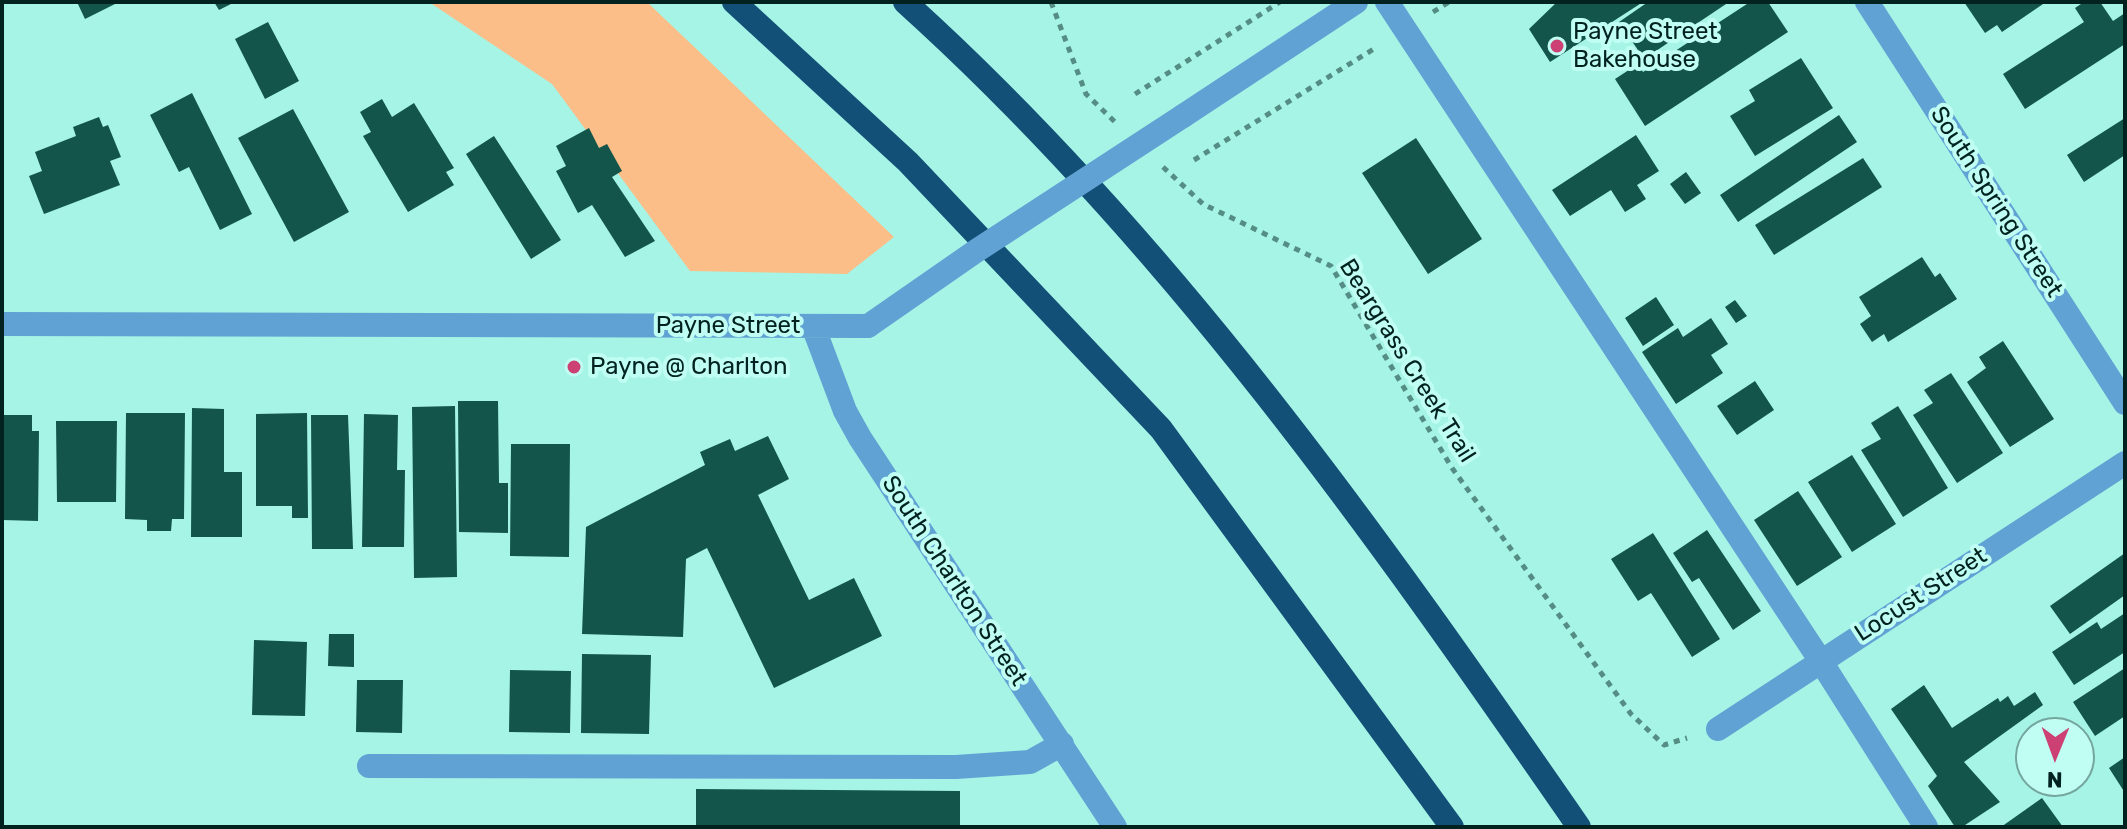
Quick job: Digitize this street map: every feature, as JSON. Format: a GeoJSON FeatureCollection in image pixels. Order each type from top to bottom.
{"type":"FeatureCollection","features":[{"type":"Feature","properties":{"kind":"highway"},"geometry":{"type":"LineString","coordinates":[[734,2],[908,162],[1161,429],[1452,827]]}},
{"type":"Feature","properties":{"kind":"highway"},"geometry":{"type":"LineString","coordinates":[[905,2],[1083,178],[1218,336],[1411,585],[1579,827]]}},
{"type":"Feature","properties":{"kind":"street","name":"Payne Street"},"geometry":{"type":"LineString","coordinates":[[2,324],[868,326],[976,251],[1356,2]]}},
{"type":"Feature","properties":{"kind":"street"},"geometry":{"type":"LineString","coordinates":[[1387,2],[1820,660],[1926,827]]}},
{"type":"Feature","properties":{"kind":"street","name":"South Spring Street"},"geometry":{"type":"LineString","coordinates":[[1867,2],[2125,403]]}},
{"type":"Feature","properties":{"kind":"street","name":"South Charlton Street"},"geometry":{"type":"LineString","coordinates":[[813,326],[845,411],[860,438],[1062,744],[1108,825]]}},
{"type":"Feature","properties":{"kind":"street","name":"Locust Street"},"geometry":{"type":"LineString","coordinates":[[1718,729],[2125,463]]}},
{"type":"Feature","properties":{"kind":"street"},"geometry":{"type":"LineString","coordinates":[[369,766],[956,767],[1030,762],[1062,744]]}},
{"type":"Feature","properties":{"kind":"path"},"geometry":{"type":"LineString","coordinates":[[1051,2],[1086,94],[1118,124]]}},
{"type":"Feature","properties":{"kind":"path"},"geometry":{"type":"LineString","coordinates":[[1135,94],[1280,2]]}},
{"type":"Feature","properties":{"kind":"path"},"geometry":{"type":"LineString","coordinates":[[1194,160],[1449,2]]}},
{"type":"Feature","properties":{"kind":"path","name":"Beargrass Creek Trail"},"geometry":{"type":"LineString","coordinates":[[1161,164],[1203,204],[1331,266],[1452,468],[1631,714],[1664,745],[1718,729]]}},
{"type":"Feature","properties":{"kind":"shaded area"},"geometry":{"type":"Polygon","coordinates":[[[429,2],[647,2],[894,237],[847,274],[690,271],[552,84],[429,2]]]}},
{"type":"Feature","properties":{"kind":"building"},"geometry":{"type":"Polygon","coordinates":[[[77,2],[119,2],[85,19],[77,2]]]}},
{"type":"Feature","properties":{"kind":"building"},"geometry":{"type":"Polygon","coordinates":[[[214,2],[235,2],[219,10],[214,2]]]}},
{"type":"Feature","properties":{"kind":"building","name":"Payne Street Bakehouse"},"geometry":{"type":"Polygon","coordinates":[[[1557,2],[1643,2],[1550,62],[1529,29],[1557,2]]]}},
{"type":"Feature","properties":{"kind":"building"},"geometry":{"type":"Polygon","coordinates":[[[1648,2],[1729,2],[1644,59],[1619,22],[1648,2]]]}},
{"type":"Feature","properties":{"kind":"building"},"geometry":{"type":"Polygon","coordinates":[[[1750,2],[1768,2],[1788,32],[1645,126],[1615,79],[1638,64],[1643,72],[1750,2]]]}},
{"type":"Feature","properties":{"kind":"building"},"geometry":{"type":"Polygon","coordinates":[[[1964,2],[2046,2],[2002,32],[1997,25],[1985,33],[1964,2]]]}},
{"type":"Feature","properties":{"kind":"building"},"geometry":{"type":"Polygon","coordinates":[[[2084,2],[2100,2],[2113,21],[2125,13],[2125,44],[2025,109],[2003,74],[2084,22],[2075,8],[2084,2]]]}},
{"type":"Feature","properties":{"kind":"building"},"geometry":{"type":"Polygon","coordinates":[[[268,22],[299,81],[265,99],[235,39],[268,22]]]}},
{"type":"Feature","properties":{"kind":"building"},"geometry":{"type":"Polygon","coordinates":[[[1801,58],[1833,108],[1755,156],[1730,116],[1755,101],[1749,90],[1801,58]]]}},
{"type":"Feature","properties":{"kind":"building"},"geometry":{"type":"Polygon","coordinates":[[[192,93],[252,214],[220,230],[189,167],[179,172],[150,115],[192,93]]]}},
{"type":"Feature","properties":{"kind":"building"},"geometry":{"type":"Polygon","coordinates":[[[382,99],[392,117],[414,103],[454,168],[446,172],[454,185],[408,212],[363,136],[371,132],[360,112],[382,99]]]}},
{"type":"Feature","properties":{"kind":"building"},"geometry":{"type":"Polygon","coordinates":[[[293,109],[349,212],[294,242],[238,138],[293,109]]]}},
{"type":"Feature","properties":{"kind":"building"},"geometry":{"type":"Polygon","coordinates":[[[1839,115],[1857,142],[1738,222],[1720,195],[1839,115]]]}},
{"type":"Feature","properties":{"kind":"building"},"geometry":{"type":"Polygon","coordinates":[[[99,117],[103,127],[108,125],[121,157],[110,161],[120,185],[44,214],[29,176],[42,171],[35,152],[76,136],[73,127],[99,117]]]}},
{"type":"Feature","properties":{"kind":"building"},"geometry":{"type":"Polygon","coordinates":[[[2125,118],[2125,155],[2084,182],[2067,155],[2125,118]]]}},
{"type":"Feature","properties":{"kind":"building"},"geometry":{"type":"Polygon","coordinates":[[[589,128],[599,148],[607,144],[622,171],[612,177],[655,241],[625,257],[592,205],[578,213],[556,171],[566,166],[556,146],[589,128]]]}},
{"type":"Feature","properties":{"kind":"building"},"geometry":{"type":"Polygon","coordinates":[[[1636,135],[1659,171],[1637,185],[1646,199],[1625,212],[1611,190],[1570,216],[1552,190],[1636,135]]]}},
{"type":"Feature","properties":{"kind":"building"},"geometry":{"type":"Polygon","coordinates":[[[494,136],[561,240],[531,259],[466,154],[494,136]]]}},
{"type":"Feature","properties":{"kind":"building"},"geometry":{"type":"Polygon","coordinates":[[[1416,138],[1482,239],[1428,274],[1362,173],[1416,138]]]}},
{"type":"Feature","properties":{"kind":"building"},"geometry":{"type":"Polygon","coordinates":[[[1863,158],[1882,187],[1774,255],[1755,225],[1863,158]]]}},
{"type":"Feature","properties":{"kind":"building"},"geometry":{"type":"Polygon","coordinates":[[[1686,172],[1701,193],[1685,204],[1670,184],[1686,172]]]}},
{"type":"Feature","properties":{"kind":"building"},"geometry":{"type":"Polygon","coordinates":[[[1922,257],[1935,277],[1940,273],[1957,299],[1888,342],[1884,334],[1872,342],[1860,324],[1871,316],[1859,297],[1922,257]]]}},
{"type":"Feature","properties":{"kind":"building"},"geometry":{"type":"Polygon","coordinates":[[[1656,297],[1674,325],[1643,346],[1625,318],[1656,297]]]}},
{"type":"Feature","properties":{"kind":"building"},"geometry":{"type":"Polygon","coordinates":[[[1735,300],[1747,316],[1736,323],[1725,307],[1735,300]]]}},
{"type":"Feature","properties":{"kind":"building"},"geometry":{"type":"Polygon","coordinates":[[[1711,318],[1728,344],[1711,355],[1723,373],[1676,404],[1642,352],[1678,328],[1683,337],[1711,318]]]}},
{"type":"Feature","properties":{"kind":"building"},"geometry":{"type":"Polygon","coordinates":[[[2003,341],[2054,419],[2010,447],[1967,382],[1986,368],[1979,357],[2003,341]]]}},
{"type":"Feature","properties":{"kind":"building"},"geometry":{"type":"Polygon","coordinates":[[[1951,373],[2003,453],[1957,483],[1913,415],[1933,403],[1924,390],[1951,373]]]}},
{"type":"Feature","properties":{"kind":"building"},"geometry":{"type":"Polygon","coordinates":[[[1755,381],[1774,410],[1737,435],[1717,406],[1755,381]]]}},
{"type":"Feature","properties":{"kind":"building"},"geometry":{"type":"Polygon","coordinates":[[[458,401],[498,401],[499,483],[508,483],[508,533],[459,532],[458,401]]]}},
{"type":"Feature","properties":{"kind":"building"},"geometry":{"type":"Polygon","coordinates":[[[455,406],[457,577],[414,578],[412,407],[455,406]]]}},
{"type":"Feature","properties":{"kind":"building"},"geometry":{"type":"Polygon","coordinates":[[[1898,406],[1948,488],[1903,517],[1861,450],[1881,439],[1871,423],[1898,406]]]}},
{"type":"Feature","properties":{"kind":"building"},"geometry":{"type":"Polygon","coordinates":[[[192,408],[224,409],[224,472],[242,472],[242,537],[191,537],[192,408]]]}},
{"type":"Feature","properties":{"kind":"building"},"geometry":{"type":"Polygon","coordinates":[[[126,413],[185,413],[184,519],[172,519],[171,531],[147,531],[147,520],[125,519],[126,413]]]}},
{"type":"Feature","properties":{"kind":"building"},"geometry":{"type":"Polygon","coordinates":[[[307,413],[308,518],[292,518],[292,506],[256,506],[256,414],[307,413]]]}},
{"type":"Feature","properties":{"kind":"building"},"geometry":{"type":"Polygon","coordinates":[[[364,414],[398,415],[397,470],[405,470],[404,547],[362,547],[364,414]]]}},
{"type":"Feature","properties":{"kind":"building"},"geometry":{"type":"Polygon","coordinates":[[[2,415],[32,415],[32,431],[39,431],[38,521],[2,520],[2,415]]]}},
{"type":"Feature","properties":{"kind":"building"},"geometry":{"type":"Polygon","coordinates":[[[311,415],[348,415],[353,549],[312,549],[311,415]]]}},
{"type":"Feature","properties":{"kind":"building"},"geometry":{"type":"Polygon","coordinates":[[[56,421],[117,421],[116,502],[57,502],[56,421]]]}},
{"type":"Feature","properties":{"kind":"building"},"geometry":{"type":"Polygon","coordinates":[[[768,436],[789,479],[758,495],[809,600],[854,578],[882,636],[774,688],[707,548],[686,559],[683,637],[582,634],[586,527],[705,465],[700,452],[730,439],[735,451],[768,436]]]}},
{"type":"Feature","properties":{"kind":"building"},"geometry":{"type":"Polygon","coordinates":[[[511,444],[570,444],[569,557],[510,556],[511,444]]]}},
{"type":"Feature","properties":{"kind":"building"},"geometry":{"type":"Polygon","coordinates":[[[1852,455],[1896,524],[1852,552],[1808,482],[1852,455]]]}},
{"type":"Feature","properties":{"kind":"building"},"geometry":{"type":"Polygon","coordinates":[[[1798,491],[1842,557],[1797,586],[1754,520],[1798,491]]]}},
{"type":"Feature","properties":{"kind":"building"},"geometry":{"type":"Polygon","coordinates":[[[1707,530],[1761,611],[1733,630],[1699,578],[1692,582],[1673,553],[1707,530]]]}},
{"type":"Feature","properties":{"kind":"building"},"geometry":{"type":"Polygon","coordinates":[[[1653,533],[1720,639],[1692,657],[1651,593],[1638,601],[1611,559],[1653,533]]]}},
{"type":"Feature","properties":{"kind":"building"},"geometry":{"type":"Polygon","coordinates":[[[2125,553],[2125,595],[2070,634],[2050,606],[2125,553]]]}},
{"type":"Feature","properties":{"kind":"building"},"geometry":{"type":"Polygon","coordinates":[[[2125,613],[2125,652],[2074,685],[2052,652],[2097,622],[2101,629],[2125,613]]]}},
{"type":"Feature","properties":{"kind":"building"},"geometry":{"type":"Polygon","coordinates":[[[329,634],[354,634],[354,667],[328,666],[329,634]]]}},
{"type":"Feature","properties":{"kind":"building"},"geometry":{"type":"Polygon","coordinates":[[[254,640],[307,642],[305,716],[252,715],[254,640]]]}},
{"type":"Feature","properties":{"kind":"building"},"geometry":{"type":"Polygon","coordinates":[[[582,654],[651,655],[649,734],[581,733],[582,654]]]}},
{"type":"Feature","properties":{"kind":"building"},"geometry":{"type":"Polygon","coordinates":[[[2125,668],[2125,716],[2095,736],[2095,717],[2083,717],[2073,702],[2125,668]]]}},
{"type":"Feature","properties":{"kind":"building"},"geometry":{"type":"Polygon","coordinates":[[[510,670],[571,671],[570,733],[509,732],[510,670]]]}},
{"type":"Feature","properties":{"kind":"building"},"geometry":{"type":"Polygon","coordinates":[[[357,680],[403,680],[402,733],[356,732],[357,680]]]}},
{"type":"Feature","properties":{"kind":"building"},"geometry":{"type":"Polygon","coordinates":[[[1924,685],[1952,728],[1998,698],[2000,702],[2008,696],[2014,706],[2035,692],[2043,705],[2026,717],[2015,717],[2015,725],[1964,762],[2000,802],[1962,827],[1955,827],[1928,786],[1937,776],[1891,709],[1924,685]]]}},
{"type":"Feature","properties":{"kind":"building"},"geometry":{"type":"Polygon","coordinates":[[[2125,757],[2125,793],[2109,768],[2125,757]]]}},
{"type":"Feature","properties":{"kind":"building"},"geometry":{"type":"Polygon","coordinates":[[[696,789],[960,791],[960,827],[696,827],[696,789]]]}},
{"type":"Feature","properties":{"kind":"building"},"geometry":{"type":"Polygon","coordinates":[[[2042,798],[2063,827],[2001,827],[2042,798]]]}},
{"type":"Feature","properties":{"kind":"place","name":"Payne Street Bakehouse"},"geometry":{"type":"Point","coordinates":[1557,46]}},
{"type":"Feature","properties":{"kind":"place","name":"Payne @ Charlton"},"geometry":{"type":"Point","coordinates":[574,367]}}]}
